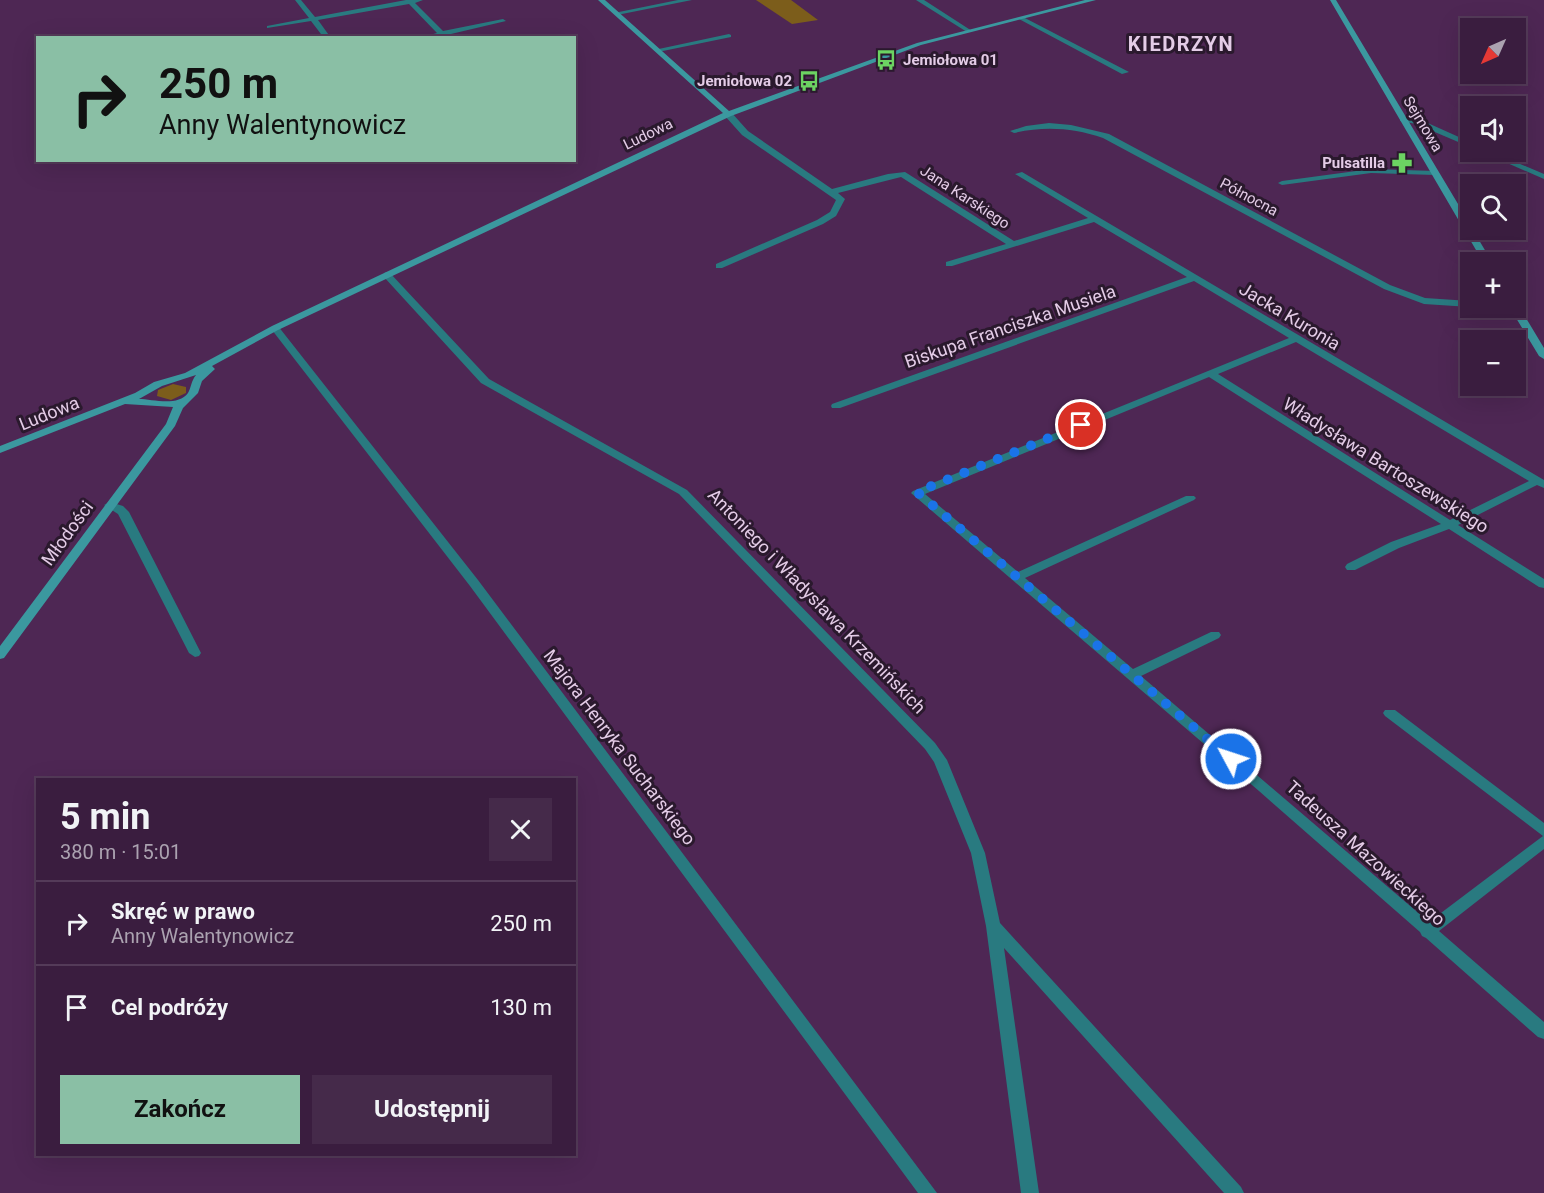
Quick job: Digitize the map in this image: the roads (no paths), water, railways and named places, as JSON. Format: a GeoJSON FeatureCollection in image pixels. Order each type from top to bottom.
{"type":"FeatureCollection","features":[{"type":"Feature","properties":{"kind":"main road"},"geometry":{"type":"LineString","coordinates":[[601,0],[728,114]]}},
{"type":"Feature","properties":{"kind":"main road","name":"Ludowa"},"geometry":{"type":"LineString","coordinates":[[0,450],[158,384],[179,379],[275,328],[728,114],[910,47],[1093,0]]}},
{"type":"Feature","properties":{"kind":"main road","name":"Sejmowa"},"geometry":{"type":"LineString","coordinates":[[1333,0],[1482,252]]}},
{"type":"Feature","properties":{"kind":"main road"},"geometry":{"type":"LineString","coordinates":[[1521,318],[1544,356]]}},
{"type":"Feature","properties":{"kind":"main road","name":"Ludowa"},"geometry":{"type":"LineString","coordinates":[[110,405],[132,401],[157,403],[185,400],[194,393],[198,378],[237,348]]}},
{"type":"Feature","properties":{"kind":"main road"},"geometry":{"type":"LineString","coordinates":[[179,379],[190,381],[195,386]]}},
{"type":"Feature","properties":{"kind":"main road"},"geometry":{"type":"LineString","coordinates":[[150,389],[148,398],[166,408],[164,432]]}},
{"type":"Feature","properties":{"kind":"main road","name":"Młodości"},"geometry":{"type":"LineString","coordinates":[[0,654],[174,420],[178,407],[185,400]]}},
{"type":"Feature","properties":{"kind":"street"},"geometry":{"type":"LineString","coordinates":[[298,0],[327,36]]}},
{"type":"Feature","properties":{"kind":"street"},"geometry":{"type":"LineString","coordinates":[[269,27],[420,0]]}},
{"type":"Feature","properties":{"kind":"street"},"geometry":{"type":"LineString","coordinates":[[617,13],[689,0]]}},
{"type":"Feature","properties":{"kind":"street"},"geometry":{"type":"LineString","coordinates":[[919,0],[969,31]]}},
{"type":"Feature","properties":{"kind":"street"},"geometry":{"type":"LineString","coordinates":[[410,1],[440,32]]}},
{"type":"Feature","properties":{"kind":"street"},"geometry":{"type":"LineString","coordinates":[[1021,18],[1125,72]]}},
{"type":"Feature","properties":{"kind":"street"},"geometry":{"type":"LineString","coordinates":[[428,36],[503,21]]}},
{"type":"Feature","properties":{"kind":"street"},"geometry":{"type":"LineString","coordinates":[[658,50],[729,36]]}},
{"type":"Feature","properties":{"kind":"street"},"geometry":{"type":"LineString","coordinates":[[720,266],[828,218],[841,199],[745,133],[728,114]]}},
{"type":"Feature","properties":{"kind":"street"},"geometry":{"type":"LineString","coordinates":[[1403,119],[1418,122],[1460,141]]}},
{"type":"Feature","properties":{"kind":"street","name":"Północna"},"geometry":{"type":"LineString","coordinates":[[1014,131],[1031,126],[1052,125],[1081,128],[1106,136],[1387,287],[1424,302],[1460,304]]}},
{"type":"Feature","properties":{"kind":"street"},"geometry":{"type":"LineString","coordinates":[[1509,162],[1544,177]]}},
{"type":"Feature","properties":{"kind":"street"},"geometry":{"type":"LineString","coordinates":[[1282,183],[1371,171],[1435,173]]}},
{"type":"Feature","properties":{"kind":"street","name":"Jana Karskiego"},"geometry":{"type":"LineString","coordinates":[[831,192],[902,174],[1013,244]]}},
{"type":"Feature","properties":{"kind":"street","name":"Jacka Kuronia"},"geometry":{"type":"LineString","coordinates":[[1019,174],[1541,483]]}},
{"type":"Feature","properties":{"kind":"street"},"geometry":{"type":"LineString","coordinates":[[949,264],[1095,219]]}},
{"type":"Feature","properties":{"kind":"street","name":"Antoniego i Władysława Krzemińskich"},"geometry":{"type":"LineString","coordinates":[[387,275],[482,378],[678,488],[921,735],[940,760],[974,837],[993,926],[1030,1193]]}},
{"type":"Feature","properties":{"kind":"street","name":"Biskupa Franciszka Musiela"},"geometry":{"type":"LineString","coordinates":[[836,406],[1194,278]]}},
{"type":"Feature","properties":{"kind":"street","name":"Majora Henryka Sucharskiego"},"geometry":{"type":"LineString","coordinates":[[275,328],[474,583],[928,1193]]}},
{"type":"Feature","properties":{"kind":"street"},"geometry":{"type":"LineString","coordinates":[[1211,374],[1295,339]]}},
{"type":"Feature","properties":{"kind":"street","name":"Tadeusza Mazowieckiego"},"geometry":{"type":"LineString","coordinates":[[1211,374],[917,492],[1264,787],[1544,1032]]}},
{"type":"Feature","properties":{"kind":"street","name":"Władysława Bartoszewskiego"},"geometry":{"type":"LineString","coordinates":[[1211,374],[1543,584]]}},
{"type":"Feature","properties":{"kind":"street"},"geometry":{"type":"LineString","coordinates":[[1351,567],[1395,545],[1450,525],[1541,483]]}},
{"type":"Feature","properties":{"kind":"street"},"geometry":{"type":"LineString","coordinates":[[1016,578],[1190,498]]}},
{"type":"Feature","properties":{"kind":"street"},"geometry":{"type":"LineString","coordinates":[[110,505],[123,512],[195,653]]}},
{"type":"Feature","properties":{"kind":"street"},"geometry":{"type":"LineString","coordinates":[[1132,675],[1215,635]]}},
{"type":"Feature","properties":{"kind":"street"},"geometry":{"type":"LineString","coordinates":[[1390,713],[1544,831]]}},
{"type":"Feature","properties":{"kind":"street"},"geometry":{"type":"LineString","coordinates":[[1428,932],[1544,841]]}},
{"type":"Feature","properties":{"kind":"street"},"geometry":{"type":"LineString","coordinates":[[993,926],[1235,1193]]}},
{"type":"Feature","properties":{"kind":"place","name":"Jemiołowa 01"},"geometry":{"type":"Point","coordinates":[886,60]}},
{"type":"Feature","properties":{"kind":"place","name":"Jemiołowa 02"},"geometry":{"type":"Point","coordinates":[809,81]}},
{"type":"Feature","properties":{"kind":"place","name":"Pulsatilla"},"geometry":{"type":"Point","coordinates":[1402,163]}},
{"type":"Feature","properties":{"kind":"district","name":"KIEDRZYN"},"geometry":{"type":"Point","coordinates":[1181,44]}}]}
